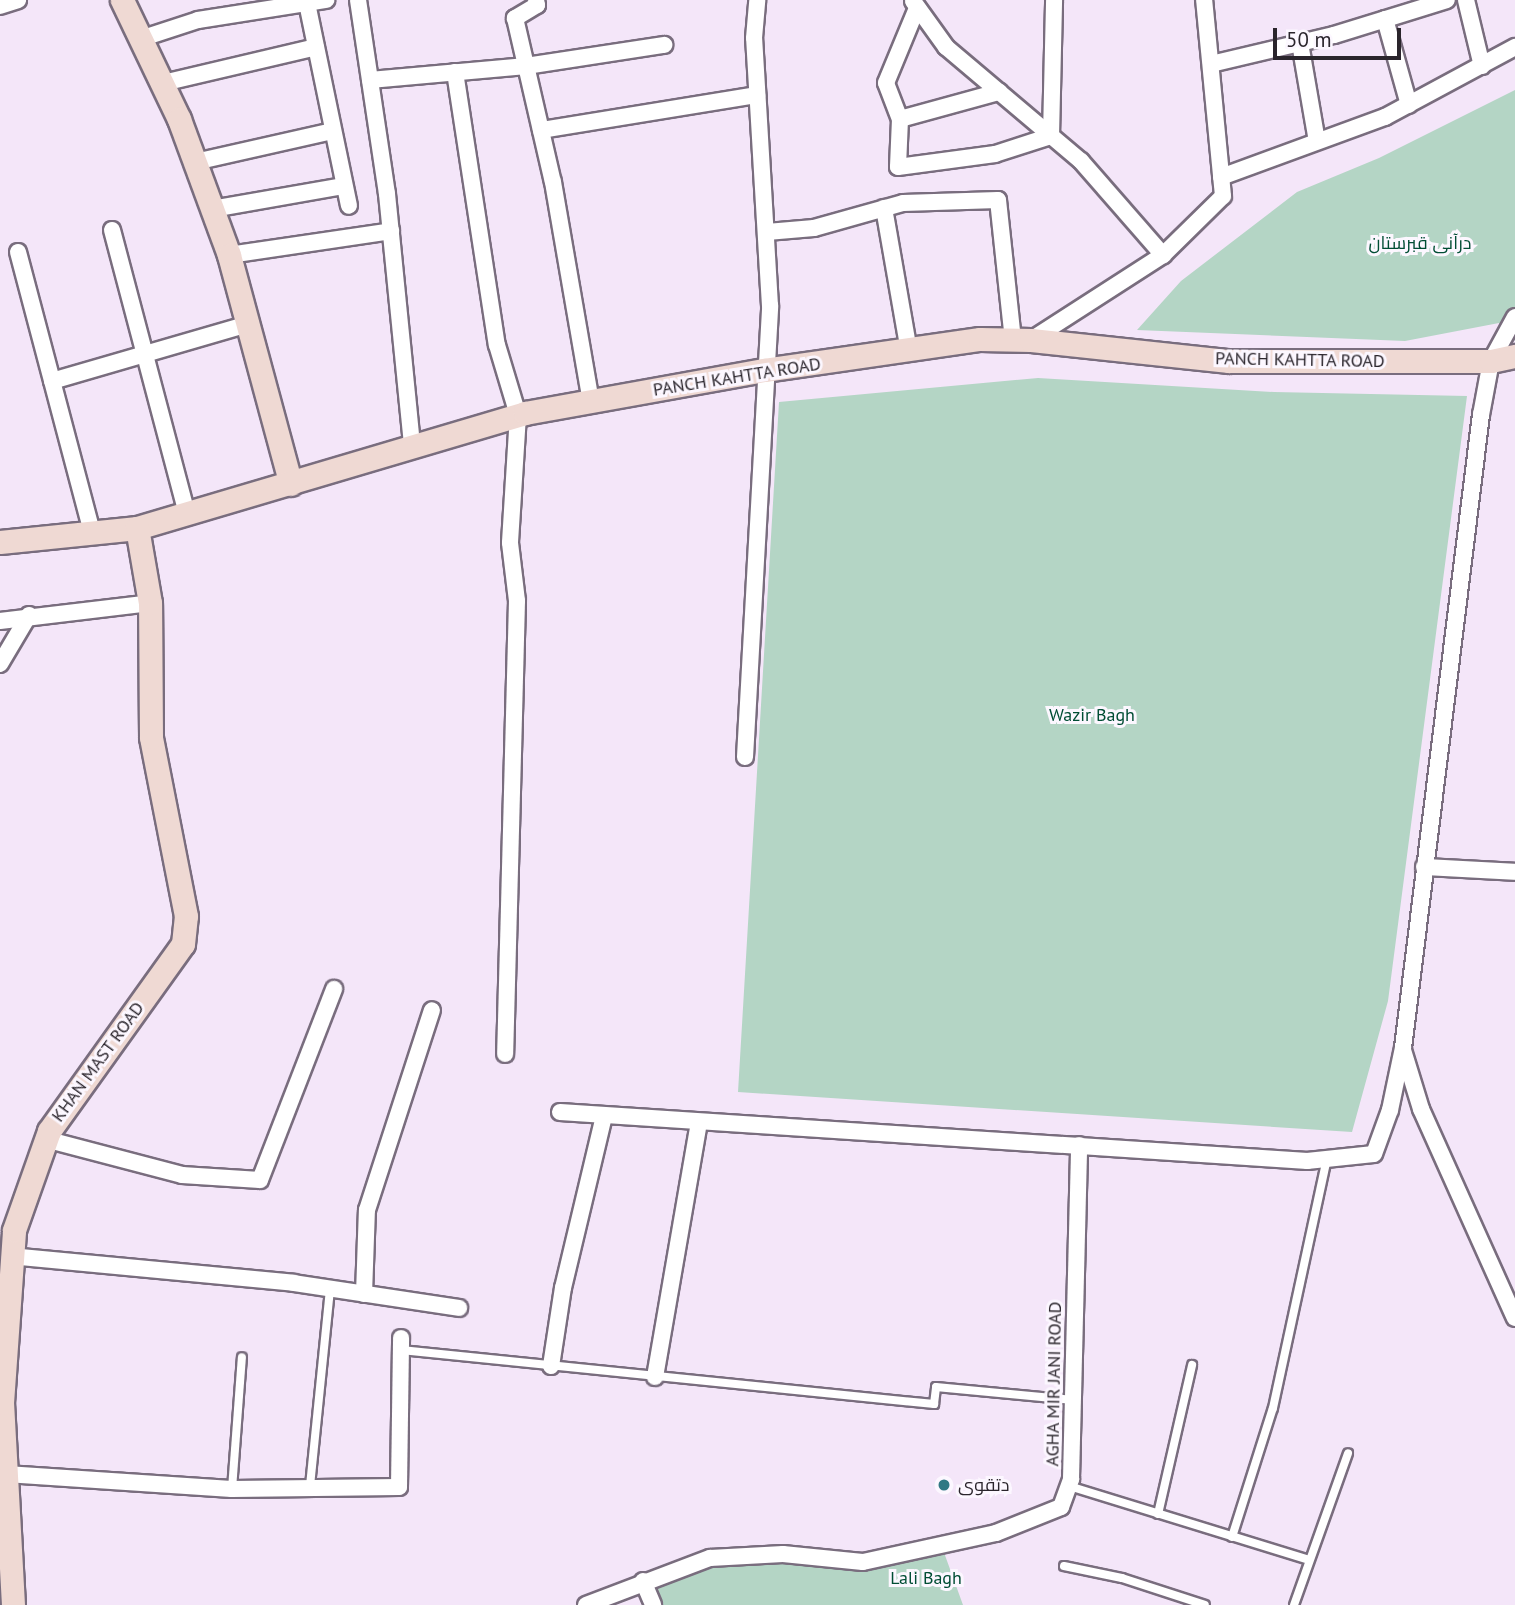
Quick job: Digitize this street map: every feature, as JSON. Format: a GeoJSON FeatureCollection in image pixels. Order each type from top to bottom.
{"type":"FeatureCollection","features":[{"type":"Feature","properties":{"kind":"main road"},"geometry":{"type":"LineString","coordinates":[[122,0],[163,83],[229,255],[291,484]]}},
{"type":"Feature","properties":{"kind":"main road","name":"PANCH KAHTTA ROAD"},"geometry":{"type":"LineString","coordinates":[[0,542],[137,528],[518,415],[764,370],[980,340],[1022,340],[1229,361],[1491,361],[1515,356]]}},
{"type":"Feature","properties":{"kind":"main road","name":"KHAN MAST ROAD"},"geometry":{"type":"LineString","coordinates":[[13,1605],[2,1403],[3,1341],[10,1256],[21,1203],[45,1139],[183,944],[186,916],[152,737],[150,603],[137,528]]}},
{"type":"Feature","properties":{"kind":"street"},"geometry":{"type":"LineString","coordinates":[[0,6],[18,0]]}},
{"type":"Feature","properties":{"kind":"street"},"geometry":{"type":"LineString","coordinates":[[143,38],[198,20],[326,0]]}},
{"type":"Feature","properties":{"kind":"street"},"geometry":{"type":"LineString","coordinates":[[358,0],[391,231],[412,445]]}},
{"type":"Feature","properties":{"kind":"street"},"geometry":{"type":"LineString","coordinates":[[536,0],[537,5],[516,18],[541,130],[591,401]]}},
{"type":"Feature","properties":{"kind":"street"},"geometry":{"type":"LineString","coordinates":[[745,757],[764,370],[770,306],[758,95],[757,0]]}},
{"type":"Feature","properties":{"kind":"street"},"geometry":{"type":"LineString","coordinates":[[1051,135],[1054,0]]}},
{"type":"Feature","properties":{"kind":"street"},"geometry":{"type":"LineString","coordinates":[[767,232],[814,228],[902,203],[998,200],[1022,340],[1163,255],[1223,196],[1204,0]]}},
{"type":"Feature","properties":{"kind":"street"},"geometry":{"type":"LineString","coordinates":[[1211,64],[1300,43],[1447,0]]}},
{"type":"Feature","properties":{"kind":"street"},"geometry":{"type":"LineString","coordinates":[[1466,0],[1482,66]]}},
{"type":"Feature","properties":{"kind":"street"},"geometry":{"type":"LineString","coordinates":[[307,3],[348,206]]}},
{"type":"Feature","properties":{"kind":"street"},"geometry":{"type":"LineString","coordinates":[[915,4],[886,83],[900,119],[898,167],[995,154],[1051,135]]}},
{"type":"Feature","properties":{"kind":"street"},"geometry":{"type":"LineString","coordinates":[[915,4],[946,47],[1081,161],[1163,255]]}},
{"type":"Feature","properties":{"kind":"street"},"geometry":{"type":"LineString","coordinates":[[1385,19],[1409,105]]}},
{"type":"Feature","properties":{"kind":"street"},"geometry":{"type":"LineString","coordinates":[[1300,43],[1317,141]]}},
{"type":"Feature","properties":{"kind":"street"},"geometry":{"type":"LineString","coordinates":[[370,80],[526,66],[664,45]]}},
{"type":"Feature","properties":{"kind":"street"},"geometry":{"type":"LineString","coordinates":[[163,83],[316,47]]}},
{"type":"Feature","properties":{"kind":"street"},"geometry":{"type":"LineString","coordinates":[[1221,177],[1409,105],[1515,47]]}},
{"type":"Feature","properties":{"kind":"street"},"geometry":{"type":"LineString","coordinates":[[455,72],[498,345],[518,415],[510,543],[517,601],[505,1054]]}},
{"type":"Feature","properties":{"kind":"street"},"geometry":{"type":"LineString","coordinates":[[900,119],[999,92]]}},
{"type":"Feature","properties":{"kind":"street"},"geometry":{"type":"LineString","coordinates":[[541,130],[758,95]]}},
{"type":"Feature","properties":{"kind":"street"},"geometry":{"type":"LineString","coordinates":[[195,162],[333,131]]}},
{"type":"Feature","properties":{"kind":"street"},"geometry":{"type":"LineString","coordinates":[[212,209],[344,186]]}},
{"type":"Feature","properties":{"kind":"street"},"geometry":{"type":"LineString","coordinates":[[884,208],[909,351]]}},
{"type":"Feature","properties":{"kind":"street"},"geometry":{"type":"LineString","coordinates":[[112,230],[187,513]]}},
{"type":"Feature","properties":{"kind":"street"},"geometry":{"type":"LineString","coordinates":[[229,255],[391,231]]}},
{"type":"Feature","properties":{"kind":"street"},"geometry":{"type":"LineString","coordinates":[[18,252],[92,533]]}},
{"type":"Feature","properties":{"kind":"street"},"geometry":{"type":"LineString","coordinates":[[560,1112],[699,1123],[1327,1159],[1374,1154],[1390,1110],[1403,1048],[1424,867],[1491,361],[1515,317]]}},
{"type":"Feature","properties":{"kind":"street"},"geometry":{"type":"LineString","coordinates":[[52,381],[248,324]]}},
{"type":"Feature","properties":{"kind":"street"},"geometry":{"type":"LineString","coordinates":[[0,621],[29,615],[150,603]]}},
{"type":"Feature","properties":{"kind":"street"},"geometry":{"type":"LineString","coordinates":[[0,664],[29,615]]}},
{"type":"Feature","properties":{"kind":"street"},"geometry":{"type":"LineString","coordinates":[[1424,867],[1515,873]]}},
{"type":"Feature","properties":{"kind":"street"},"geometry":{"type":"LineString","coordinates":[[45,1139],[182,1175],[260,1181],[334,989]]}},
{"type":"Feature","properties":{"kind":"street"},"geometry":{"type":"LineString","coordinates":[[364,1294],[367,1210],[432,1010]]}},
{"type":"Feature","properties":{"kind":"street"},"geometry":{"type":"LineString","coordinates":[[1403,1048],[1421,1109],[1515,1318]]}},
{"type":"Feature","properties":{"kind":"street"},"geometry":{"type":"LineString","coordinates":[[551,1366],[563,1288],[604,1116]]}},
{"type":"Feature","properties":{"kind":"street"},"geometry":{"type":"LineString","coordinates":[[655,1377],[699,1123]]}},
{"type":"Feature","properties":{"kind":"street","name":"AGHA MIR JANI ROAD"},"geometry":{"type":"LineString","coordinates":[[586,1605],[643,1581],[710,1558],[783,1554],[863,1562],[926,1551],[1035,1520],[1061,1507],[1069,1486],[1079,1145]]}},
{"type":"Feature","properties":{"kind":"street"},"geometry":{"type":"LineString","coordinates":[[10,1256],[330,1289],[459,1308]]}},
{"type":"Feature","properties":{"kind":"street"},"geometry":{"type":"LineString","coordinates":[[6,1474],[232,1489],[399,1487],[401,1344]]}},
{"type":"Feature","properties":{"kind":"street"},"geometry":{"type":"LineString","coordinates":[[643,1581],[653,1605]]}},
{"type":"Feature","properties":{"kind":"lane"},"geometry":{"type":"LineString","coordinates":[[1232,1537],[1273,1408],[1327,1159]]}},
{"type":"Feature","properties":{"kind":"lane"},"geometry":{"type":"LineString","coordinates":[[310,1486],[330,1289]]}},
{"type":"Feature","properties":{"kind":"lane"},"geometry":{"type":"LineString","coordinates":[[401,1344],[551,1366],[934,1404],[936,1387],[1073,1400]]}},
{"type":"Feature","properties":{"kind":"lane"},"geometry":{"type":"LineString","coordinates":[[232,1489],[242,1357]]}},
{"type":"Feature","properties":{"kind":"lane"},"geometry":{"type":"LineString","coordinates":[[1158,1514],[1192,1365]]}},
{"type":"Feature","properties":{"kind":"lane"},"geometry":{"type":"LineString","coordinates":[[1294,1605],[1349,1453]]}},
{"type":"Feature","properties":{"kind":"lane"},"geometry":{"type":"LineString","coordinates":[[1069,1486],[1309,1560]]}},
{"type":"Feature","properties":{"kind":"lane"},"geometry":{"type":"LineString","coordinates":[[1064,1566],[1122,1577],[1205,1605]]}},
{"type":"Feature","properties":{"kind":"green space","name":"درآنی قبرستان"},"geometry":{"type":"Polygon","coordinates":[[[1515,90],[1515,341],[1499,323],[1405,341],[1137,330],[1181,281],[1297,192],[1379,158],[1515,90]]]}},
{"type":"Feature","properties":{"kind":"green space","name":"Wazir Bagh"},"geometry":{"type":"Polygon","coordinates":[[[1038,378],[1274,392],[1467,396],[1388,1001],[1352,1132],[738,1092],[779,402],[1038,378]]]}},
{"type":"Feature","properties":{"kind":"green space","name":"Lali Bagh"},"geometry":{"type":"Polygon","coordinates":[[[942,1547],[963,1605],[652,1605],[643,1581],[710,1558],[863,1562],[942,1547]]]}},
{"type":"Feature","properties":{"kind":"place","name":"دتقوى"},"geometry":{"type":"Point","coordinates":[944,1485]}}]}
